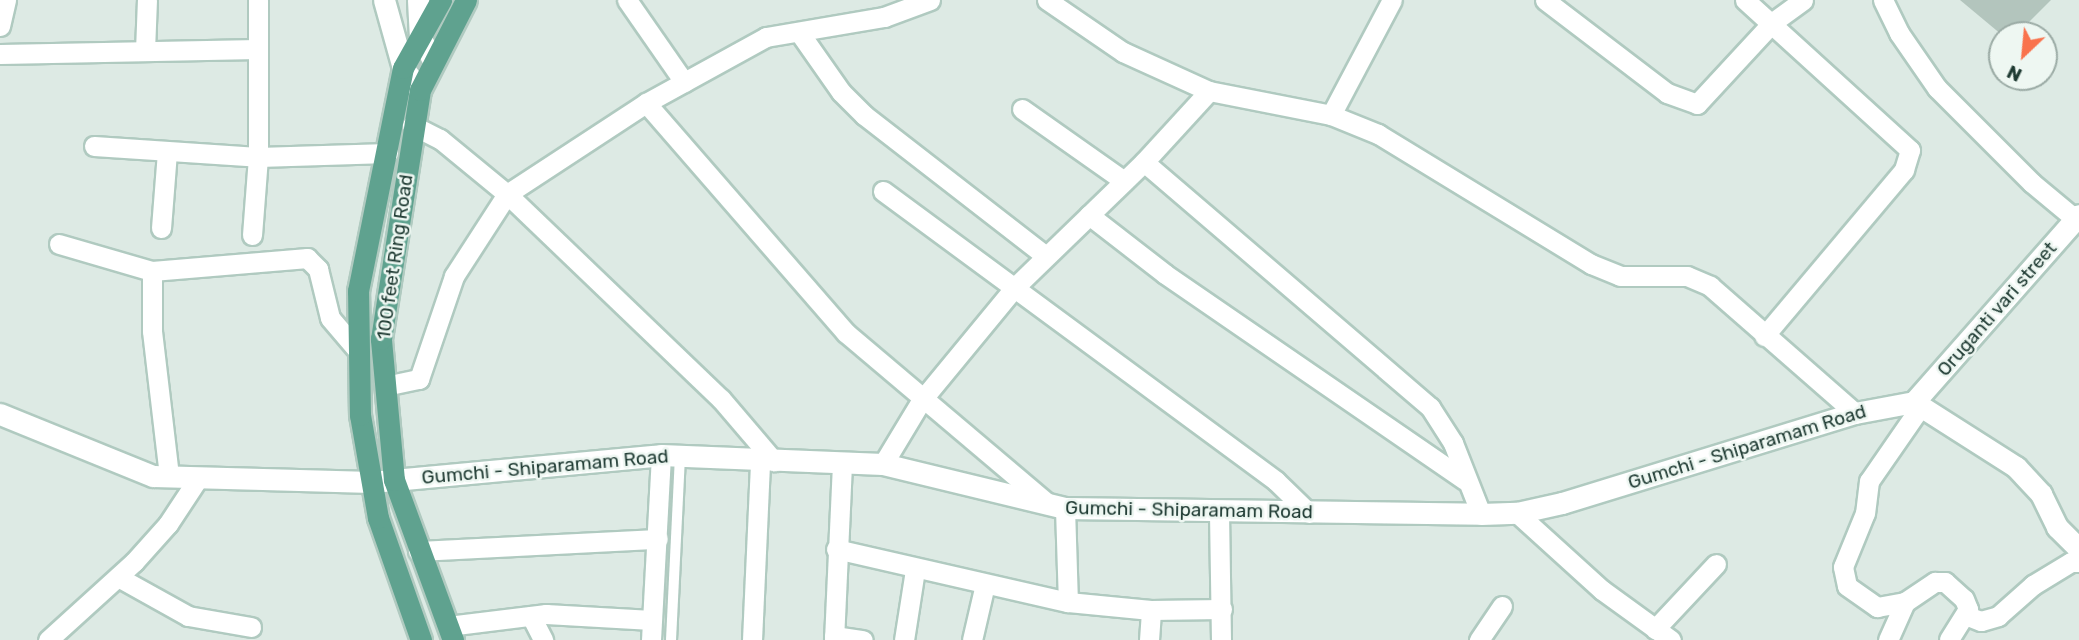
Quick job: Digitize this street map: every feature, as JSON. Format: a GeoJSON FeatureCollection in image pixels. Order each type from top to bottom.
{"type":"FeatureCollection","features":[{"type":"Feature","properties":{"kind":"main road","name":"100 feet Ring Road"},"geometry":{"type":"LineString","coordinates":[[422,640],[379,518],[372,482],[360,415],[358,291],[388,153],[403,68],[441,0]]}},
{"type":"Feature","properties":{"kind":"main road","name":"100 feet Ring Road"},"geometry":{"type":"LineString","coordinates":[[450,633],[394,480],[382,339],[412,125],[420,90],[466,0]]}},
{"type":"Feature","properties":{"kind":"street"},"geometry":{"type":"LineString","coordinates":[[0,26],[6,0]]}},
{"type":"Feature","properties":{"kind":"street"},"geometry":{"type":"LineString","coordinates":[[145,51],[148,0]]}},
{"type":"Feature","properties":{"kind":"street"},"geometry":{"type":"LineString","coordinates":[[252,235],[258,157],[258,0]]}},
{"type":"Feature","properties":{"kind":"street"},"geometry":{"type":"LineString","coordinates":[[384,0],[403,68],[420,90]]}},
{"type":"Feature","properties":{"kind":"street"},"geometry":{"type":"LineString","coordinates":[[418,0],[419,37],[433,60]]}},
{"type":"Feature","properties":{"kind":"street"},"geometry":{"type":"LineString","coordinates":[[627,0],[684,82]]}},
{"type":"Feature","properties":{"kind":"street"},"geometry":{"type":"LineString","coordinates":[[1047,0],[1123,52],[1209,91],[1331,115],[1378,134],[1591,264],[1620,276],[1687,275],[1710,286],[1855,413]]}},
{"type":"Feature","properties":{"kind":"street"},"geometry":{"type":"LineString","coordinates":[[1331,115],[1392,0]]}},
{"type":"Feature","properties":{"kind":"street"},"geometry":{"type":"LineString","coordinates":[[1545,0],[1667,93],[1697,104],[1773,22],[1804,0]]}},
{"type":"Feature","properties":{"kind":"street"},"geometry":{"type":"LineString","coordinates":[[1745,0],[1773,22],[1904,141],[1910,158],[1764,336]]}},
{"type":"Feature","properties":{"kind":"street"},"geometry":{"type":"LineString","coordinates":[[1883,0],[1899,33],[1937,88],[2032,183],[2078,219]]}},
{"type":"Feature","properties":{"kind":"street"},"geometry":{"type":"LineString","coordinates":[[385,386],[419,379],[454,276],[507,194],[646,103],[766,37],[884,17],[925,1]]}},
{"type":"Feature","properties":{"kind":"street"},"geometry":{"type":"LineString","coordinates":[[799,32],[841,92],[864,115],[1045,256]]}},
{"type":"Feature","properties":{"kind":"street"},"geometry":{"type":"LineString","coordinates":[[0,54],[258,48]]}},
{"type":"Feature","properties":{"kind":"street"},"geometry":{"type":"LineString","coordinates":[[883,464],[921,401],[1015,287],[1144,162],[1209,91]]}},
{"type":"Feature","properties":{"kind":"street"},"geometry":{"type":"LineString","coordinates":[[646,103],[846,333],[921,401],[1058,507],[1068,602]]}},
{"type":"Feature","properties":{"kind":"street"},"geometry":{"type":"LineString","coordinates":[[1022,109],[1124,181]]}},
{"type":"Feature","properties":{"kind":"street"},"geometry":{"type":"LineString","coordinates":[[412,125],[440,139],[507,194],[721,399],[767,461],[752,640]]}},
{"type":"Feature","properties":{"kind":"street"},"geometry":{"type":"LineString","coordinates":[[94,146],[258,157],[388,153]]}},
{"type":"Feature","properties":{"kind":"street"},"geometry":{"type":"LineString","coordinates":[[161,228],[167,151]]}},
{"type":"Feature","properties":{"kind":"street"},"geometry":{"type":"LineString","coordinates":[[1144,162],[1430,407],[1453,443],[1465,480],[1481,514]]}},
{"type":"Feature","properties":{"kind":"street"},"geometry":{"type":"LineString","coordinates":[[883,191],[1276,481],[1309,513]]}},
{"type":"Feature","properties":{"kind":"street"},"geometry":{"type":"LineString","coordinates":[[1089,215],[1165,274],[1465,480]]}},
{"type":"Feature","properties":{"kind":"street","name":"Oruganti vari street"},"geometry":{"type":"LineString","coordinates":[[1917,404],[2078,219]]}},
{"type":"Feature","properties":{"kind":"street"},"geometry":{"type":"LineString","coordinates":[[59,244],[152,271],[307,258],[318,269],[330,318],[359,352]]}},
{"type":"Feature","properties":{"kind":"street"},"geometry":{"type":"LineString","coordinates":[[152,271],[152,331],[169,476]]}},
{"type":"Feature","properties":{"kind":"street"},"geometry":{"type":"LineString","coordinates":[[1949,640],[1965,615],[1964,599],[1940,581],[1905,602],[1884,608],[1868,604],[1847,586],[1843,566],[1865,513],[1869,481],[1917,404],[2016,467],[2041,494],[2057,527],[2079,549]]}},
{"type":"Feature","properties":{"kind":"street","name":"Gumchi - Shiparamam Road"},"geometry":{"type":"LineString","coordinates":[[0,414],[153,475],[372,482],[671,456],[883,464],[1058,507],[1219,513],[1481,514],[1517,513],[1855,413],[1917,404]]}},
{"type":"Feature","properties":{"kind":"street"},"geometry":{"type":"LineString","coordinates":[[450,633],[531,616],[598,614],[652,630],[658,539],[671,456]]}},
{"type":"Feature","properties":{"kind":"street"},"geometry":{"type":"LineString","coordinates":[[842,463],[834,638],[863,640]]}},
{"type":"Feature","properties":{"kind":"street"},"geometry":{"type":"LineString","coordinates":[[48,640],[118,577],[168,524],[199,477]]}},
{"type":"Feature","properties":{"kind":"street"},"geometry":{"type":"LineString","coordinates":[[1219,513],[1221,640]]}},
{"type":"Feature","properties":{"kind":"street"},"geometry":{"type":"LineString","coordinates":[[1517,513],[1602,590],[1663,634],[1716,565]]}},
{"type":"Feature","properties":{"kind":"street"},"geometry":{"type":"LineString","coordinates":[[418,551],[658,539]]}},
{"type":"Feature","properties":{"kind":"street"},"geometry":{"type":"LineString","coordinates":[[836,549],[915,570],[1068,602],[1151,610],[1222,609]]}},
{"type":"Feature","properties":{"kind":"street"},"geometry":{"type":"LineString","coordinates":[[1965,615],[1981,621],[1998,616],[2033,585],[2071,562],[2079,562]]}},
{"type":"Feature","properties":{"kind":"street"},"geometry":{"type":"LineString","coordinates":[[905,640],[915,570]]}},
{"type":"Feature","properties":{"kind":"street"},"geometry":{"type":"LineString","coordinates":[[118,577],[187,616],[251,627]]}},
{"type":"Feature","properties":{"kind":"street"},"geometry":{"type":"LineString","coordinates":[[972,640],[985,584]]}},
{"type":"Feature","properties":{"kind":"street"},"geometry":{"type":"LineString","coordinates":[[1888,640],[1905,602]]}},
{"type":"Feature","properties":{"kind":"street"},"geometry":{"type":"LineString","coordinates":[[1479,640],[1502,606]]}},
{"type":"Feature","properties":{"kind":"street"},"geometry":{"type":"LineString","coordinates":[[1149,640],[1151,610]]}},
{"type":"Feature","properties":{"kind":"street"},"geometry":{"type":"LineString","coordinates":[[531,616],[542,640]]}},
{"type":"Feature","properties":{"kind":"lane"},"geometry":{"type":"LineString","coordinates":[[671,456],[671,640]]}},
{"type":"Feature","properties":{"kind":"building"},"geometry":{"type":"Polygon","coordinates":[[[1960,0],[2051,0],[2030,21],[1988,21],[1988,23],[1960,0]]]}}]}
